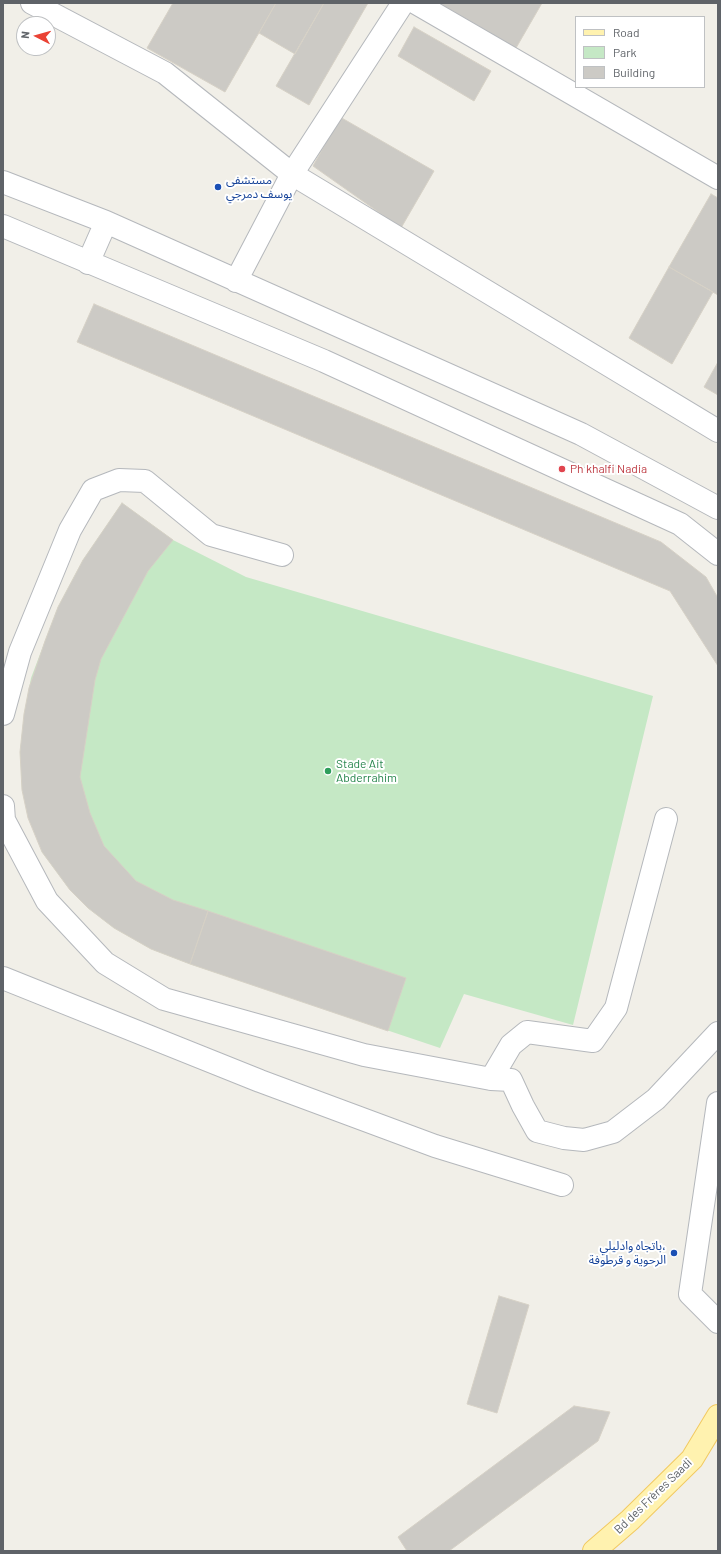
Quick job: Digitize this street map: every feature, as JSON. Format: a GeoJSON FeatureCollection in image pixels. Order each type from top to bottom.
{"type":"FeatureCollection","features":[{"type":"Feature","properties":{"kind":"main road","name":"Bd des Frères Saadi"},"geometry":{"type":"LineString","coordinates":[[594,1551],[630,1520],[692,1459],[718,1416]]}},
{"type":"Feature","properties":{"kind":"street"},"geometry":{"type":"LineString","coordinates":[[32,3],[165,73],[292,174],[718,431]]}},
{"type":"Feature","properties":{"kind":"street"},"geometry":{"type":"LineString","coordinates":[[236,281],[292,174],[403,3]]}},
{"type":"Feature","properties":{"kind":"street"},"geometry":{"type":"LineString","coordinates":[[416,3],[718,178]]}},
{"type":"Feature","properties":{"kind":"street"},"geometry":{"type":"LineString","coordinates":[[3,182],[106,222],[581,434],[718,508]]}},
{"type":"Feature","properties":{"kind":"street"},"geometry":{"type":"LineString","coordinates":[[88,263],[106,222]]}},
{"type":"Feature","properties":{"kind":"street"},"geometry":{"type":"LineString","coordinates":[[3,226],[324,361],[680,524],[718,554]]}},
{"type":"Feature","properties":{"kind":"street"},"geometry":{"type":"LineString","coordinates":[[3,714],[20,652],[70,530],[93,490],[119,480],[145,481],[211,535],[282,555]]}},
{"type":"Feature","properties":{"kind":"street"},"geometry":{"type":"LineString","coordinates":[[3,806],[4,820],[47,901],[105,963],[164,999],[364,1055],[492,1079],[511,1080],[522,1106],[537,1131],[564,1138],[584,1140],[612,1132],[656,1099],[718,1033]]}},
{"type":"Feature","properties":{"kind":"street"},"geometry":{"type":"LineString","coordinates":[[492,1079],[511,1045],[527,1032],[593,1041],[616,1008],[666,819]]}},
{"type":"Feature","properties":{"kind":"street"},"geometry":{"type":"LineString","coordinates":[[3,978],[260,1081],[435,1146],[562,1186]]}},
{"type":"Feature","properties":{"kind":"street"},"geometry":{"type":"LineString","coordinates":[[718,1103],[690,1294],[718,1322]]}},
{"type":"Feature","properties":{"kind":"green space","name":"Stade Ait Abderrahim"},"geometry":{"type":"Polygon","coordinates":[[[122,503],[173,540],[246,577],[653,696],[573,1025],[464,994],[440,1048],[190,964],[151,949],[114,928],[88,908],[70,890],[42,852],[22,790],[20,752],[24,715],[31,678],[58,607],[83,560],[122,503]]]}},
{"type":"Feature","properties":{"kind":"building"},"geometry":{"type":"Polygon","coordinates":[[[173,3],[276,3],[225,92],[147,48],[173,3]]]}},
{"type":"Feature","properties":{"kind":"building"},"geometry":{"type":"Polygon","coordinates":[[[276,3],[324,3],[295,54],[259,33],[276,3]]]}},
{"type":"Feature","properties":{"kind":"building"},"geometry":{"type":"Polygon","coordinates":[[[324,3],[368,3],[309,105],[276,86],[324,3]]]}},
{"type":"Feature","properties":{"kind":"building"},"geometry":{"type":"Polygon","coordinates":[[[439,3],[542,3],[516,48],[439,3]]]}},
{"type":"Feature","properties":{"kind":"building"},"geometry":{"type":"Polygon","coordinates":[[[414,27],[491,71],[474,101],[398,56],[414,27]]]}},
{"type":"Feature","properties":{"kind":"building"},"geometry":{"type":"Polygon","coordinates":[[[340,117],[434,171],[401,228],[313,166],[340,117]]]}},
{"type":"Feature","properties":{"kind":"building"},"geometry":{"type":"Polygon","coordinates":[[[711,194],[718,198],[718,295],[669,267],[711,194]]]}},
{"type":"Feature","properties":{"kind":"building"},"geometry":{"type":"Polygon","coordinates":[[[669,267],[713,292],[672,364],[629,338],[669,267]]]}},
{"type":"Feature","properties":{"kind":"building"},"geometry":{"type":"Polygon","coordinates":[[[94,304],[661,542],[706,577],[718,598],[718,666],[670,591],[77,342],[94,304]]]}},
{"type":"Feature","properties":{"kind":"building"},"geometry":{"type":"Polygon","coordinates":[[[718,362],[718,395],[704,387],[718,362]]]}},
{"type":"Feature","properties":{"kind":"building"},"geometry":{"type":"Polygon","coordinates":[[[122,503],[173,540],[148,571],[101,659],[95,680],[80,777],[90,813],[104,846],[136,881],[173,900],[208,911],[190,964],[151,949],[114,928],[88,908],[70,890],[42,852],[28,818],[22,790],[20,752],[24,714],[29,688],[45,641],[58,607],[83,560],[122,503]]]}},
{"type":"Feature","properties":{"kind":"building"},"geometry":{"type":"Polygon","coordinates":[[[208,911],[406,978],[388,1031],[190,964],[208,911]]]}},
{"type":"Feature","properties":{"kind":"building"},"geometry":{"type":"Polygon","coordinates":[[[499,1296],[529,1305],[497,1413],[467,1404],[499,1296]]]}},
{"type":"Feature","properties":{"kind":"building"},"geometry":{"type":"Polygon","coordinates":[[[574,1406],[610,1412],[598,1441],[449,1551],[407,1551],[398,1537],[574,1406]]]}},
{"type":"Feature","properties":{"kind":"place","name":"مستشفى يوسف دمرجي"},"geometry":{"type":"Point","coordinates":[218,187]}},
{"type":"Feature","properties":{"kind":"place","name":"Ph khalfi Nadia"},"geometry":{"type":"Point","coordinates":[562,469]}},
{"type":"Feature","properties":{"kind":"place","name":"Stade Ait Abderrahim"},"geometry":{"type":"Point","coordinates":[328,771]}},
{"type":"Feature","properties":{"kind":"place","name":"باتجاه وادليلي، الرحوية و قرطوفة"},"geometry":{"type":"Point","coordinates":[674,1253]}}]}
